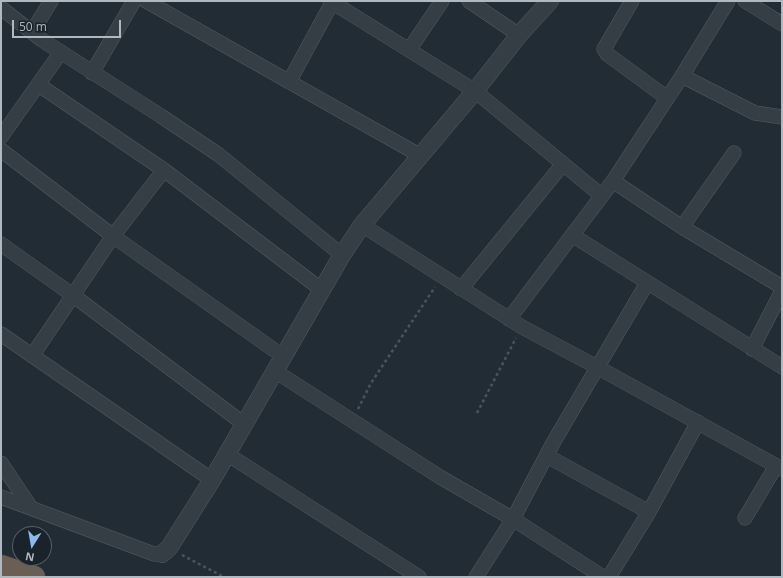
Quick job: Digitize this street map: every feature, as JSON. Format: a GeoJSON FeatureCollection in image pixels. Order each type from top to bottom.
{"type":"FeatureCollection","features":[{"type":"Feature","properties":{"kind":"highway"},"geometry":{"type":"LineString","coordinates":[[1,566],[34,577]]}},
{"type":"Feature","properties":{"kind":"street"},"geometry":{"type":"LineString","coordinates":[[32,32],[51,1]]}},
{"type":"Feature","properties":{"kind":"street"},"geometry":{"type":"LineString","coordinates":[[92,73],[134,1]]}},
{"type":"Feature","properties":{"kind":"street"},"geometry":{"type":"LineString","coordinates":[[146,1],[421,156]]}},
{"type":"Feature","properties":{"kind":"street"},"geometry":{"type":"LineString","coordinates":[[289,82],[332,1],[475,91],[602,196]]}},
{"type":"Feature","properties":{"kind":"street"},"geometry":{"type":"LineString","coordinates":[[409,50],[442,1]]}},
{"type":"Feature","properties":{"kind":"street"},"geometry":{"type":"LineString","coordinates":[[469,1],[519,35]]}},
{"type":"Feature","properties":{"kind":"street"},"geometry":{"type":"LineString","coordinates":[[1,497],[154,554],[166,551],[212,480],[342,255],[362,224],[475,91],[519,35],[550,1]]}},
{"type":"Feature","properties":{"kind":"street"},"geometry":{"type":"LineString","coordinates":[[632,1],[604,49],[607,54],[667,98]]}},
{"type":"Feature","properties":{"kind":"street"},"geometry":{"type":"LineString","coordinates":[[509,319],[613,181],[682,76],[728,1]]}},
{"type":"Feature","properties":{"kind":"street"},"geometry":{"type":"LineString","coordinates":[[745,1],[782,24]]}},
{"type":"Feature","properties":{"kind":"street"},"geometry":{"type":"LineString","coordinates":[[1,8],[42,40],[219,155],[342,255]]}},
{"type":"Feature","properties":{"kind":"street"},"geometry":{"type":"LineString","coordinates":[[1,138],[61,52]]}},
{"type":"Feature","properties":{"kind":"street"},"geometry":{"type":"LineString","coordinates":[[682,76],[755,113],[782,117]]}},
{"type":"Feature","properties":{"kind":"street"},"geometry":{"type":"LineString","coordinates":[[39,85],[164,170],[322,290]]}},
{"type":"Feature","properties":{"kind":"street"},"geometry":{"type":"LineString","coordinates":[[1,150],[113,236],[284,356]]}},
{"type":"Feature","properties":{"kind":"street"},"geometry":{"type":"LineString","coordinates":[[682,227],[734,153]]}},
{"type":"Feature","properties":{"kind":"street"},"geometry":{"type":"LineString","coordinates":[[461,289],[563,164]]}},
{"type":"Feature","properties":{"kind":"street"},"geometry":{"type":"LineString","coordinates":[[32,356],[74,296],[113,236],[164,170]]}},
{"type":"Feature","properties":{"kind":"street"},"geometry":{"type":"LineString","coordinates":[[613,181],[682,227],[782,287]]}},
{"type":"Feature","properties":{"kind":"street"},"geometry":{"type":"LineString","coordinates":[[362,224],[522,327],[598,367],[779,468],[745,518]]}},
{"type":"Feature","properties":{"kind":"street"},"geometry":{"type":"LineString","coordinates":[[572,235],[782,367]]}},
{"type":"Feature","properties":{"kind":"street"},"geometry":{"type":"LineString","coordinates":[[1,244],[74,296],[244,424]]}},
{"type":"Feature","properties":{"kind":"street"},"geometry":{"type":"LineString","coordinates":[[476,577],[513,520],[547,456],[647,283]]}},
{"type":"Feature","properties":{"kind":"street"},"geometry":{"type":"LineString","coordinates":[[752,349],[782,291]]}},
{"type":"Feature","properties":{"kind":"street"},"geometry":{"type":"LineString","coordinates":[[1,334],[212,480]]}},
{"type":"Feature","properties":{"kind":"street"},"geometry":{"type":"LineString","coordinates":[[275,371],[440,477],[513,520],[601,576],[649,512],[698,422]]}},
{"type":"Feature","properties":{"kind":"street"},"geometry":{"type":"LineString","coordinates":[[227,454],[419,577]]}},
{"type":"Feature","properties":{"kind":"street"},"geometry":{"type":"LineString","coordinates":[[547,456],[649,512]]}},
{"type":"Feature","properties":{"kind":"street"},"geometry":{"type":"LineString","coordinates":[[1,463],[31,508]]}},
{"type":"Feature","properties":{"kind":"path"},"geometry":{"type":"LineString","coordinates":[[352,421],[371,383],[442,276]]}},
{"type":"Feature","properties":{"kind":"path"},"geometry":{"type":"LineString","coordinates":[[477,413],[522,327]]}},
{"type":"Feature","properties":{"kind":"path"},"geometry":{"type":"LineString","coordinates":[[166,551],[224,577]]}}]}
